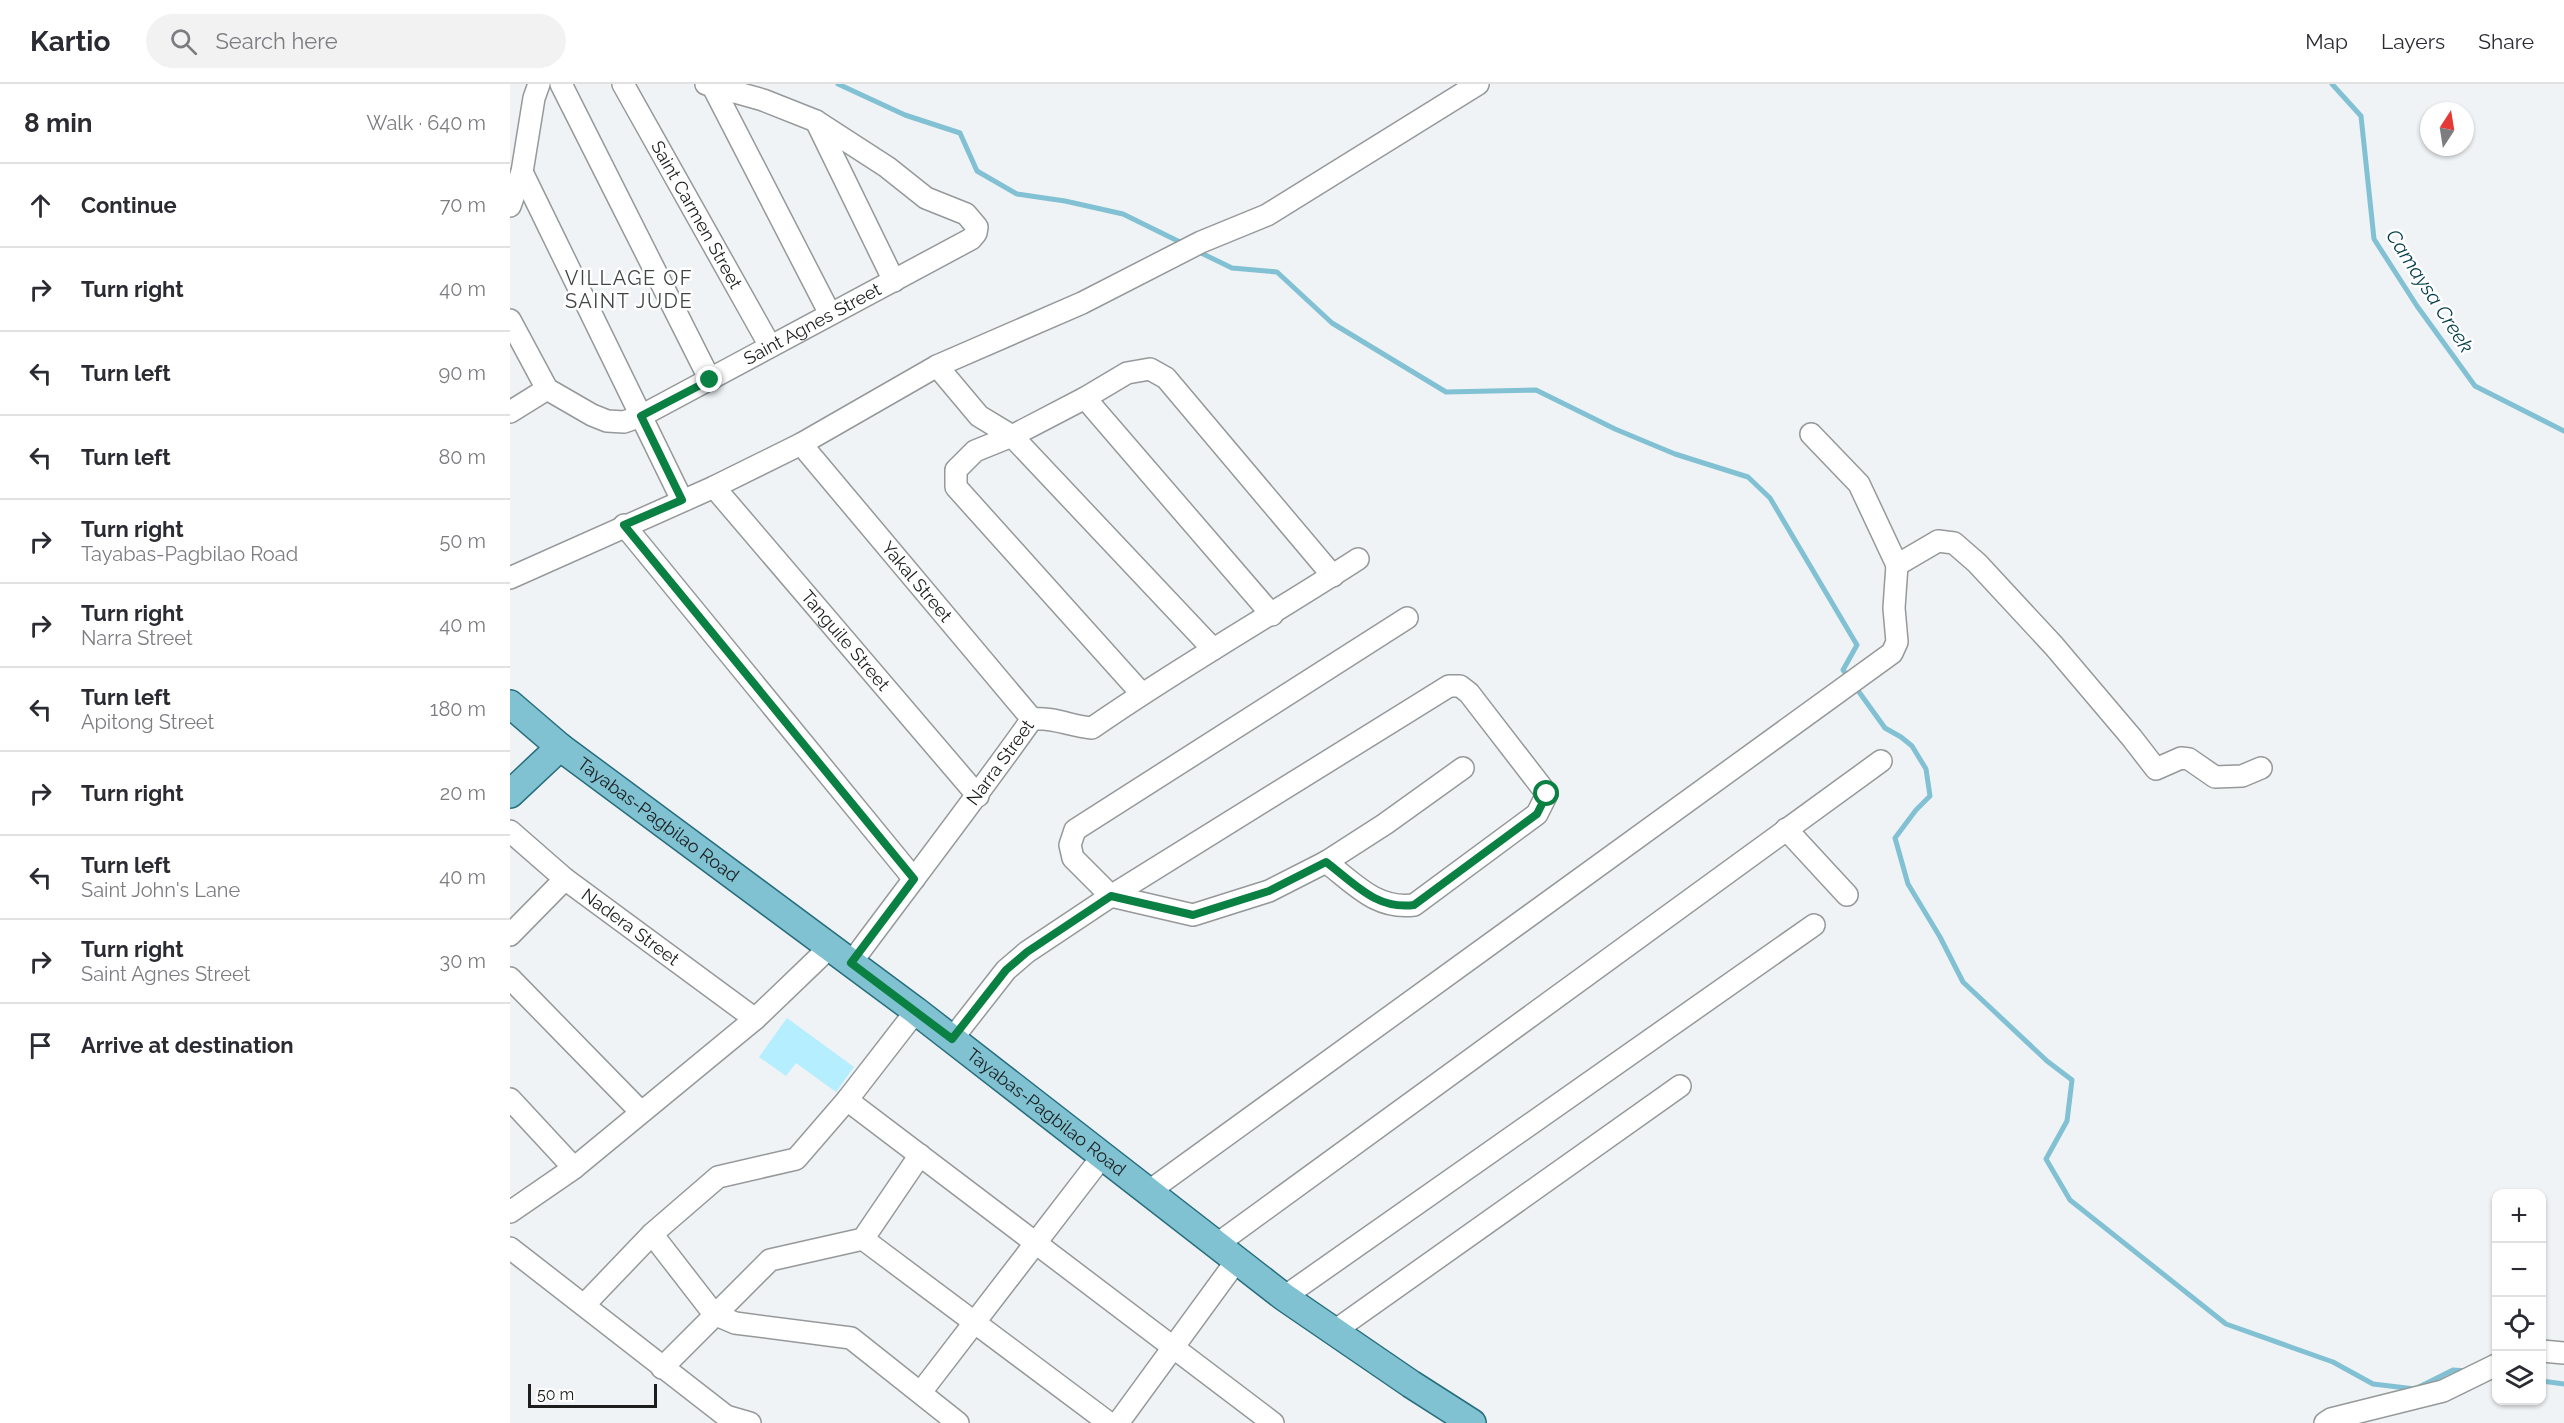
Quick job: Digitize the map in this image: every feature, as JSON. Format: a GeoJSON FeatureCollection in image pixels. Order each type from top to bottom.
{"type":"FeatureCollection","features":[{"type":"Feature","properties":{"kind":"main road","name":"Tayabas-Pagbilao Road"},"geometry":{"type":"LineString","coordinates":[[510,704],[560,747],[916,1011],[1101,1158],[1284,1298],[1472,1423]]}},
{"type":"Feature","properties":{"kind":"main road"},"geometry":{"type":"LineString","coordinates":[[510,794],[560,747]]}},
{"type":"Feature","properties":{"kind":"street"},"geometry":{"type":"LineString","coordinates":[[510,206],[522,172],[534,98],[539,84]]}},
{"type":"Feature","properties":{"kind":"street"},"geometry":{"type":"LineString","coordinates":[[561,84],[710,380]]}},
{"type":"Feature","properties":{"kind":"street","name":"Saint Carmen Street"},"geometry":{"type":"LineString","coordinates":[[623,84],[770,346]]}},
{"type":"Feature","properties":{"kind":"street"},"geometry":{"type":"LineString","coordinates":[[510,578],[624,525],[714,487],[801,444],[938,366],[1082,303],[1201,243],[1266,215],[1478,84]]}},
{"type":"Feature","properties":{"kind":"street"},"geometry":{"type":"LineString","coordinates":[[709,85],[763,100],[816,121],[894,281]]}},
{"type":"Feature","properties":{"kind":"street"},"geometry":{"type":"LineString","coordinates":[[709,85],[830,314]]}},
{"type":"Feature","properties":{"kind":"street","name":"Saint Agnes Street"},"geometry":{"type":"LineString","coordinates":[[547,389],[607,421],[624,422],[641,416],[971,239],[976,233],[977,227],[966,214],[926,198],[887,167],[816,121]]}},
{"type":"Feature","properties":{"kind":"street"},"geometry":{"type":"LineString","coordinates":[[522,172],[682,500]]}},
{"type":"Feature","properties":{"kind":"street"},"geometry":{"type":"LineString","coordinates":[[510,320],[547,389],[510,412]]}},
{"type":"Feature","properties":{"kind":"street"},"geometry":{"type":"LineString","coordinates":[[938,366],[979,416],[1012,436],[1213,650]]}},
{"type":"Feature","properties":{"kind":"street"},"geometry":{"type":"LineString","coordinates":[[1142,694],[956,487],[956,470],[975,451],[1012,436],[1127,373],[1150,369],[1166,378],[1333,576]]}},
{"type":"Feature","properties":{"kind":"street"},"geometry":{"type":"LineString","coordinates":[[1085,398],[1272,615]]}},
{"type":"Feature","properties":{"kind":"street"},"geometry":{"type":"LineString","coordinates":[[1148,1192],[1892,653],[1897,642],[1894,608],[1897,565],[1859,484],[1812,434]]}},
{"type":"Feature","properties":{"kind":"street","name":"Yakal Street"},"geometry":{"type":"LineString","coordinates":[[801,444],[1032,719]]}},
{"type":"Feature","properties":{"kind":"street","name":"Tanguile Street"},"geometry":{"type":"LineString","coordinates":[[714,487],[978,796]]}},
{"type":"Feature","properties":{"kind":"street"},"geometry":{"type":"LineString","coordinates":[[624,525],[914,879]]}},
{"type":"Feature","properties":{"kind":"street"},"geometry":{"type":"LineString","coordinates":[[1897,565],[1938,541],[1954,543],[1977,563],[2054,646],[2156,769],[2181,758],[2189,759],[2215,777],[2242,776],[2261,768]]}},
{"type":"Feature","properties":{"kind":"street","name":"Narra Street"},"geometry":{"type":"LineString","coordinates":[[851,963],[978,796],[1032,719],[1048,717],[1069,726],[1092,728],[1142,694],[1272,615],[1358,559]]}},
{"type":"Feature","properties":{"kind":"street"},"geometry":{"type":"LineString","coordinates":[[1407,618],[1075,830],[1070,845],[1073,858],[1111,896],[1193,915],[1269,891],[1326,862],[1385,824],[1463,768]]}},
{"type":"Feature","properties":{"kind":"street"},"geometry":{"type":"LineString","coordinates":[[952,1039],[1006,970],[1027,952],[1111,896],[1449,686],[1460,686],[1469,693],[1547,794],[1537,814],[1414,905],[1398,907],[1377,900],[1326,862]]}},
{"type":"Feature","properties":{"kind":"street"},"geometry":{"type":"LineString","coordinates":[[1119,1423],[1173,1347],[1226,1253],[1785,829],[1881,760]]}},
{"type":"Feature","properties":{"kind":"street"},"geometry":{"type":"LineString","coordinates":[[1785,829],[1847,895]]}},
{"type":"Feature","properties":{"kind":"street","name":"Nadera Street"},"geometry":{"type":"LineString","coordinates":[[510,831],[565,879],[755,1019]]}},
{"type":"Feature","properties":{"kind":"street"},"geometry":{"type":"LineString","coordinates":[[510,935],[565,879]]}},
{"type":"Feature","properties":{"kind":"street"},"geometry":{"type":"LineString","coordinates":[[1284,1298],[1814,925]]}},
{"type":"Feature","properties":{"kind":"street"},"geometry":{"type":"LineString","coordinates":[[510,1212],[574,1168],[755,1019],[829,948]]}},
{"type":"Feature","properties":{"kind":"street"},"geometry":{"type":"LineString","coordinates":[[510,978],[641,1112]]}},
{"type":"Feature","properties":{"kind":"street"},"geometry":{"type":"LineString","coordinates":[[585,1304],[652,1234],[718,1177],[796,1159],[847,1100],[916,1011]]}},
{"type":"Feature","properties":{"kind":"street"},"geometry":{"type":"LineString","coordinates":[[1333,1332],[1680,1086]]}},
{"type":"Feature","properties":{"kind":"street"},"geometry":{"type":"LineString","coordinates":[[510,1099],[574,1168]]}},
{"type":"Feature","properties":{"kind":"street"},"geometry":{"type":"LineString","coordinates":[[847,1100],[1273,1423]]}},
{"type":"Feature","properties":{"kind":"street"},"geometry":{"type":"LineString","coordinates":[[662,1368],[770,1260],[863,1239],[920,1155]]}},
{"type":"Feature","properties":{"kind":"street"},"geometry":{"type":"LineString","coordinates":[[921,1392],[1101,1158]]}},
{"type":"Feature","properties":{"kind":"street"},"geometry":{"type":"LineString","coordinates":[[652,1234],[714,1314],[735,1323],[851,1338],[958,1423]]}},
{"type":"Feature","properties":{"kind":"street"},"geometry":{"type":"LineString","coordinates":[[863,1239],[1109,1423]]}},
{"type":"Feature","properties":{"kind":"street"},"geometry":{"type":"LineString","coordinates":[[510,1248],[585,1304],[662,1368],[726,1416],[750,1423]]}},
{"type":"Feature","properties":{"kind":"street"},"geometry":{"type":"LineString","coordinates":[[2546,1351],[2564,1353]]}},
{"type":"Feature","properties":{"kind":"street"},"geometry":{"type":"LineString","coordinates":[[2325,1423],[2331,1419],[2443,1391],[2492,1367]]}},
{"type":"Feature","properties":{"kind":"shaded area"},"geometry":{"type":"Polygon","coordinates":[[[787,1018],[854,1067],[836,1092],[796,1063],[786,1076],[759,1057],[787,1018]]]}},
{"type":"Feature","properties":{"kind":"waterway"},"geometry":{"type":"LineString","coordinates":[[838,84],[905,115],[960,133],[977,171],[1017,194],[1065,201],[1123,214],[1184,244]]}},
{"type":"Feature","properties":{"kind":"waterway","name":"Camaysa Creek"},"geometry":{"type":"LineString","coordinates":[[2332,84],[2361,116],[2374,239],[2417,306],[2475,386],[2564,431]]}},
{"type":"Feature","properties":{"kind":"waterway"},"geometry":{"type":"LineString","coordinates":[[1197,251],[1232,268],[1277,272],[1332,323],[1446,392],[1536,390],[1615,429],[1675,454],[1748,477],[1770,498],[1857,645],[1843,670],[1849,678]]}},
{"type":"Feature","properties":{"kind":"waterway"},"geometry":{"type":"LineString","coordinates":[[1854,685],[1885,728],[1912,746],[1926,769],[1930,796],[1895,838],[1908,884],[1940,937],[1963,982],[2047,1061],[2072,1080],[2067,1121],[2046,1159],[2070,1200],[2226,1324],[2333,1362],[2373,1384],[2415,1389],[2453,1370],[2467,1371]]}},
{"type":"Feature","properties":{"kind":"waterway"},"geometry":{"type":"LineString","coordinates":[[2546,1382],[2564,1384]]}},
{"type":"Feature","properties":{"kind":"district","name":"VILLAGE OF SAINT JUDE"},"geometry":{"type":"Point","coordinates":[629,290]}},
{"type":"Feature","properties":{"kind":"route"},"geometry":{"type":"LineString","coordinates":[[710,380],[641,416],[682,500],[624,525],[914,879],[851,963],[952,1039],[1006,970],[1027,952],[1111,896],[1193,915],[1269,891],[1326,862],[1377,900],[1398,907],[1414,905],[1537,814],[1547,794]]}}]}
